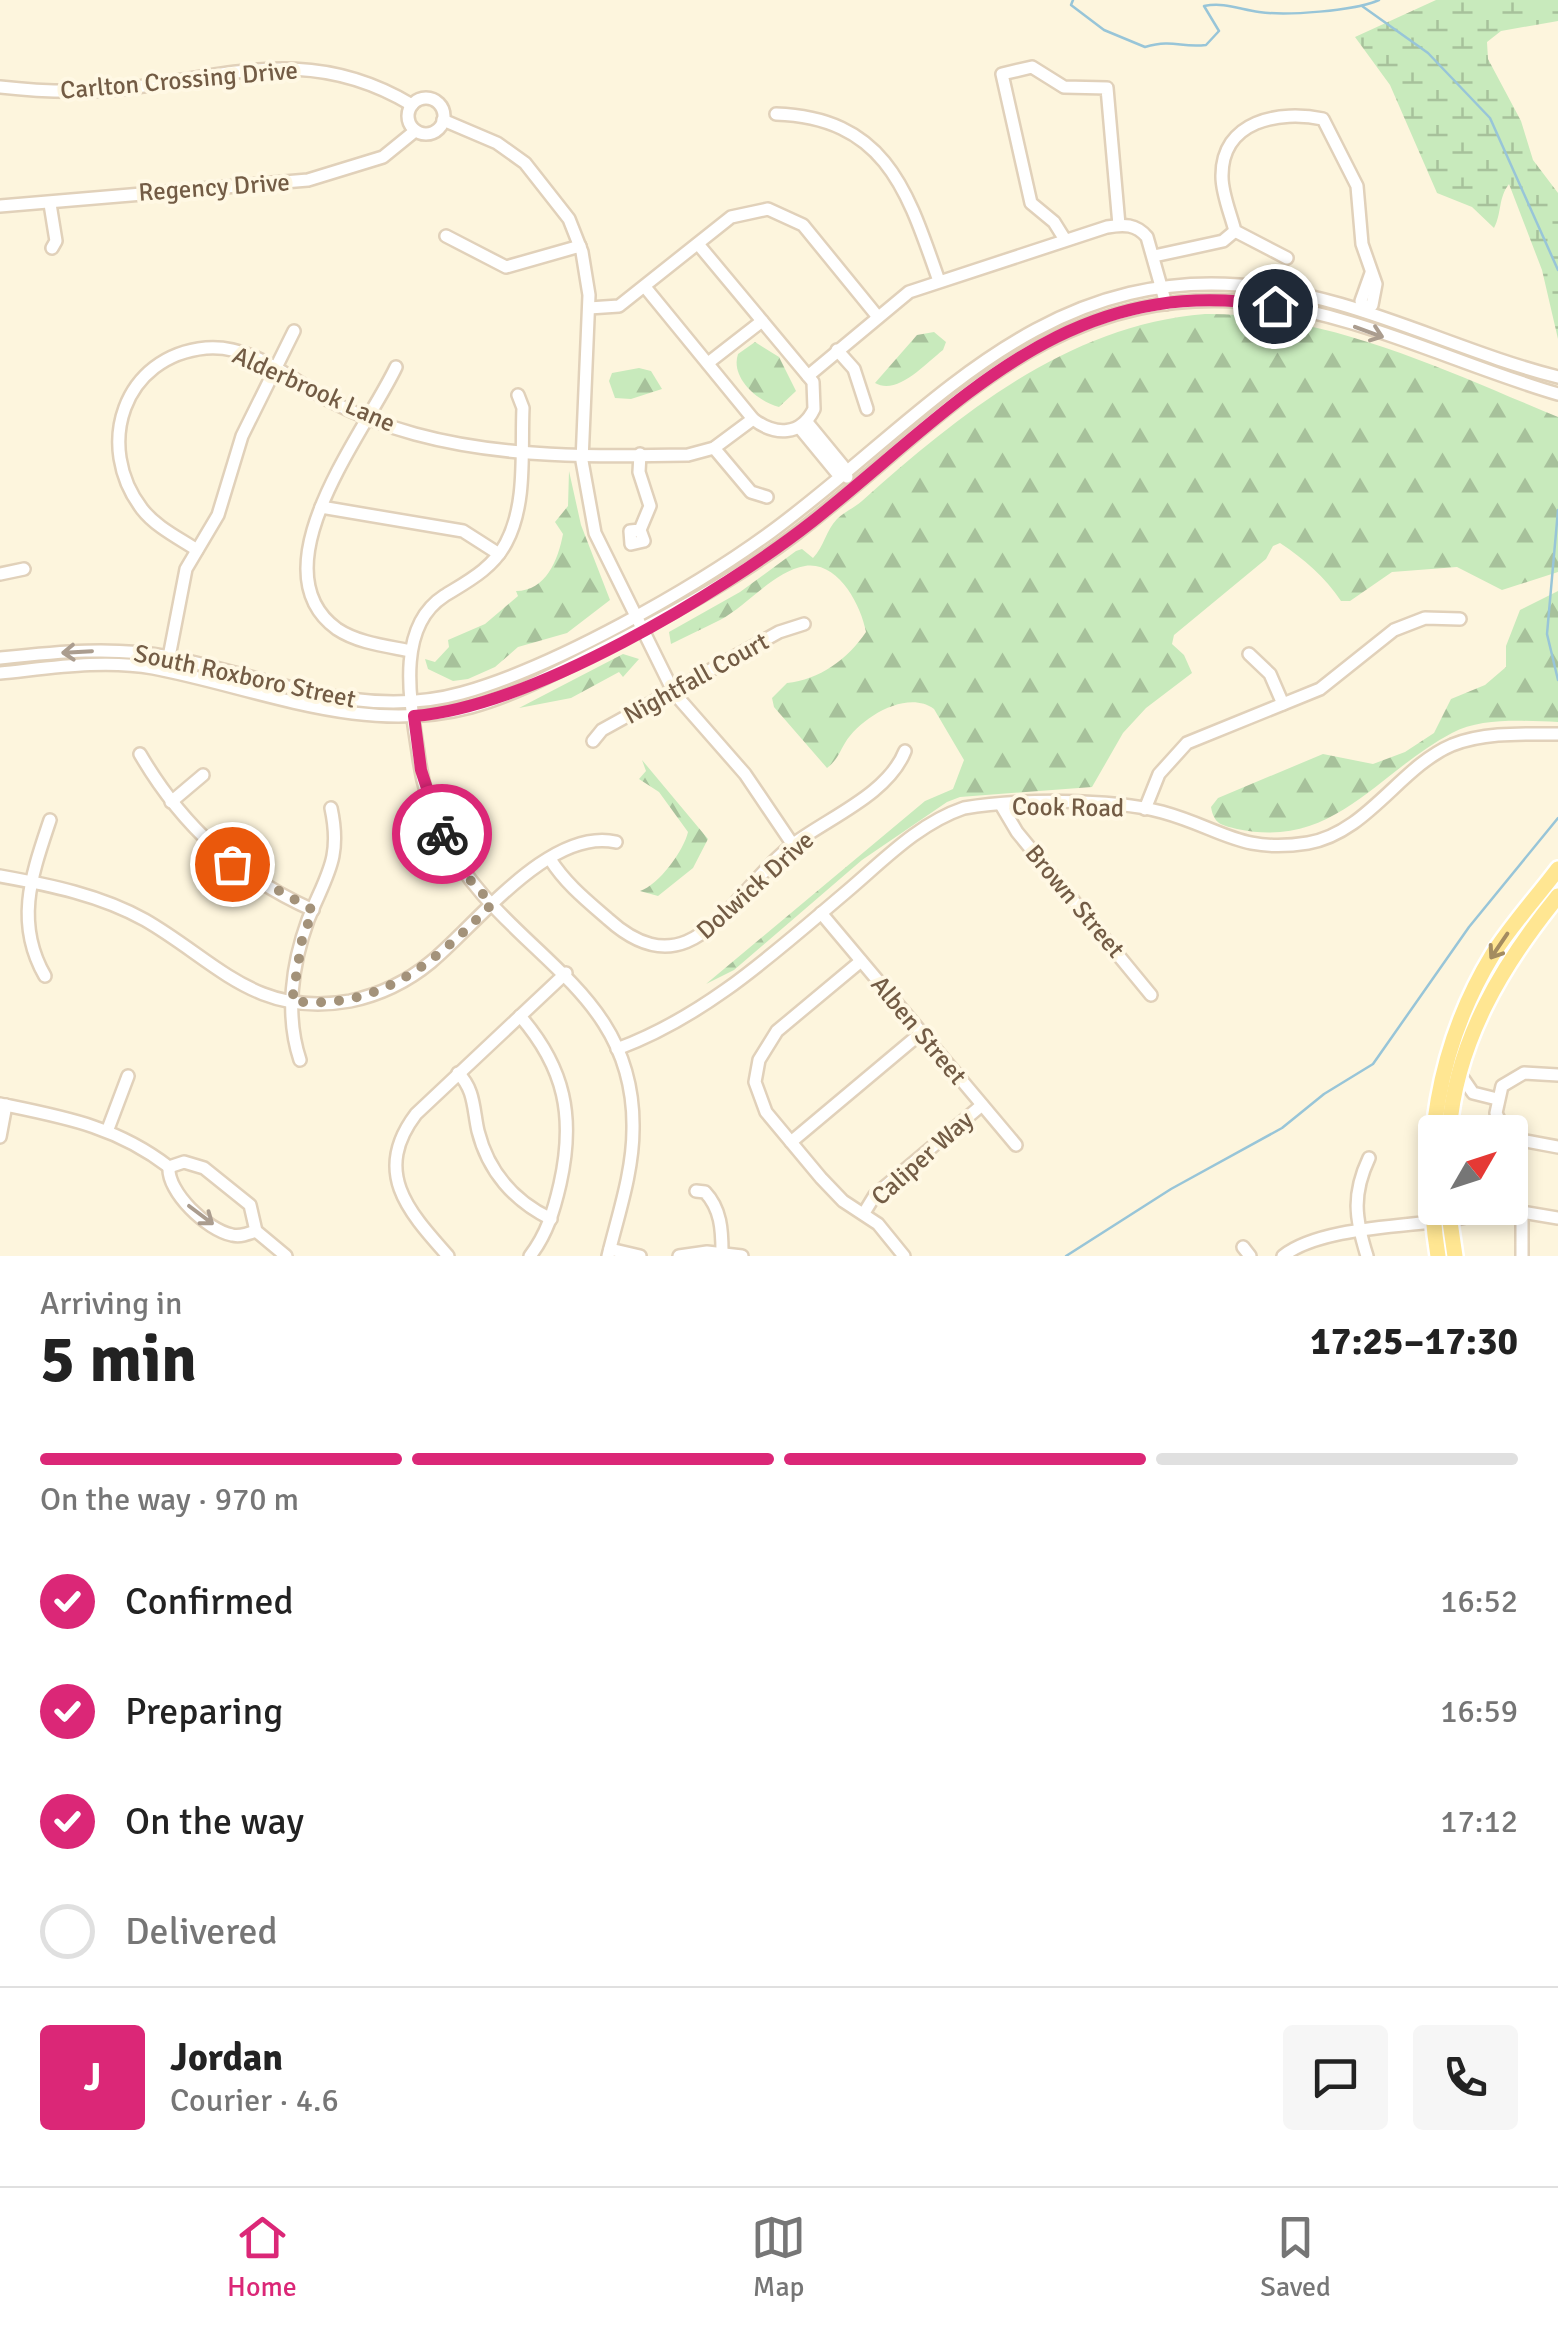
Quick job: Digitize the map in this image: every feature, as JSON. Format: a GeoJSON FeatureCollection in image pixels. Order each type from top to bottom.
{"type":"FeatureCollection","features":[{"type":"Feature","properties":{"kind":"main road"},"geometry":{"type":"LineString","coordinates":[[1436,1115],[1453,1040],[1494,952],[1558,868]]}},
{"type":"Feature","properties":{"kind":"main road"},"geometry":{"type":"LineString","coordinates":[[1451,1115],[1460,1074],[1498,978],[1558,896]]}},
{"type":"Feature","properties":{"kind":"main road"},"geometry":{"type":"LineString","coordinates":[[1438,1256],[1442,1225]]}},
{"type":"Feature","properties":{"kind":"main road"},"geometry":{"type":"LineString","coordinates":[[1446,1225],[1455,1256]]}},
{"type":"Feature","properties":{"kind":"street","name":"Carlton Crossing Drive"},"geometry":{"type":"LineString","coordinates":[[0,88],[97,91],[251,68],[296,67],[355,78],[412,104]]}},
{"type":"Feature","properties":{"kind":"street"},"geometry":{"type":"LineString","coordinates":[[1064,238],[1054,222],[1031,203],[1002,74],[1032,68],[1064,87],[1107,88],[1119,225]]}},
{"type":"Feature","properties":{"kind":"street"},"geometry":{"type":"LineString","coordinates":[[422,98],[434,100],[442,108],[443,120],[432,133],[415,131],[408,121],[412,104],[422,98]]}},
{"type":"Feature","properties":{"kind":"street"},"geometry":{"type":"LineString","coordinates":[[776,114],[820,118],[874,151],[908,191],[939,282]]}},
{"type":"Feature","properties":{"kind":"street"},"geometry":{"type":"LineString","coordinates":[[1287,258],[1236,232],[1222,178],[1231,144],[1260,119],[1301,114],[1324,118],[1357,186],[1359,226],[1371,273],[1361,301],[1364,310]]}},
{"type":"Feature","properties":{"kind":"street"},"geometry":{"type":"LineString","coordinates":[[443,120],[497,143],[525,163],[562,206],[580,246],[589,308],[582,454],[584,488],[595,533],[674,693],[745,774],[793,845]]}},
{"type":"Feature","properties":{"kind":"street","name":"Regency Drive"},"geometry":{"type":"LineString","coordinates":[[0,206],[308,180],[382,157],[415,131]]}},
{"type":"Feature","properties":{"kind":"street"},"geometry":{"type":"LineString","coordinates":[[50,204],[56,241],[52,248]]}},
{"type":"Feature","properties":{"kind":"street"},"geometry":{"type":"LineString","coordinates":[[589,308],[619,306],[745,211],[784,213],[803,225],[878,317]]}},
{"type":"Feature","properties":{"kind":"street"},"geometry":{"type":"LineString","coordinates":[[808,376],[909,292],[1064,238],[1119,225],[1140,228],[1154,256],[1166,304]]}},
{"type":"Feature","properties":{"kind":"street"},"geometry":{"type":"LineString","coordinates":[[1154,256],[1223,241],[1236,232]]}},
{"type":"Feature","properties":{"kind":"street"},"geometry":{"type":"LineString","coordinates":[[446,236],[506,268],[580,246]]}},
{"type":"Feature","properties":{"kind":"street"},"geometry":{"type":"LineString","coordinates":[[645,287],[753,419],[778,432],[803,424],[816,397],[808,376],[698,244]]}},
{"type":"Feature","properties":{"kind":"street","name":"South Roxboro Street"},"geometry":{"type":"LineString","coordinates":[[0,658],[96,651],[169,657],[328,697],[414,702],[483,686],[634,615],[740,554],[976,364],[1013,339],[1088,305],[1162,287],[1237,285],[1282,290],[1364,310],[1558,377]]}},
{"type":"Feature","properties":{"kind":"street","name":"South Roxboro Street"},"geometry":{"type":"LineString","coordinates":[[0,673],[114,664],[167,671],[325,711],[414,716],[497,699],[642,629],[736,576],[854,486],[980,381],[1033,346],[1089,322],[1166,304],[1224,300],[1297,310],[1558,394]]}},
{"type":"Feature","properties":{"kind":"street"},"geometry":{"type":"LineString","coordinates":[[708,364],[762,321]]}},
{"type":"Feature","properties":{"kind":"street"},"geometry":{"type":"LineString","coordinates":[[167,671],[182,581],[218,515],[237,449],[294,330]]}},
{"type":"Feature","properties":{"kind":"street","name":"Alderbrook Lane"},"geometry":{"type":"LineString","coordinates":[[197,550],[150,518],[137,501],[118,448],[120,415],[139,385],[159,367],[193,350],[230,349],[370,419],[468,446],[521,452],[688,455],[714,448]]}},
{"type":"Feature","properties":{"kind":"street"},"geometry":{"type":"LineString","coordinates":[[836,350],[854,369],[868,409]]}},
{"type":"Feature","properties":{"kind":"street"},"geometry":{"type":"LineString","coordinates":[[396,367],[370,419],[327,488],[306,564],[308,586],[320,612],[347,635],[410,651]]}},
{"type":"Feature","properties":{"kind":"street"},"geometry":{"type":"LineString","coordinates":[[518,395],[523,404],[517,514],[499,554],[483,572],[431,606],[417,627],[410,651],[421,770],[440,830],[465,872],[492,904],[594,1004],[617,1049],[630,1089],[633,1128],[629,1170],[609,1253],[640,1256]]}},
{"type":"Feature","properties":{"kind":"street"},"geometry":{"type":"LineString","coordinates":[[753,419],[714,448],[750,492],[766,497]]}},
{"type":"Feature","properties":{"kind":"street"},"geometry":{"type":"LineString","coordinates":[[803,424],[836,472],[843,473],[854,486]]}},
{"type":"Feature","properties":{"kind":"street"},"geometry":{"type":"LineString","coordinates":[[640,454],[639,472],[650,506],[640,530]]}},
{"type":"Feature","properties":{"kind":"street"},"geometry":{"type":"LineString","coordinates":[[321,507],[463,531],[499,554]]}},
{"type":"Feature","properties":{"kind":"street"},"geometry":{"type":"LineString","coordinates":[[0,574],[24,569]]}},
{"type":"Feature","properties":{"kind":"street"},"geometry":{"type":"LineString","coordinates":[[1145,809],[1159,774],[1187,743],[1320,688],[1394,630],[1424,618],[1460,618]]}},
{"type":"Feature","properties":{"kind":"street","name":"Nightfall Court"},"geometry":{"type":"LineString","coordinates":[[593,742],[602,730],[778,632],[804,624]]}},
{"type":"Feature","properties":{"kind":"street"},"geometry":{"type":"LineString","coordinates":[[1249,654],[1270,674],[1283,704]]}},
{"type":"Feature","properties":{"kind":"street","name":"Cook Road"},"geometry":{"type":"LineString","coordinates":[[617,1049],[658,1032],[727,990],[940,818],[964,808],[1001,805],[1145,809],[1242,844],[1308,843],[1350,824],[1452,745],[1476,738],[1558,734]]}},
{"type":"Feature","properties":{"kind":"street","name":"Dolwick Drive"},"geometry":{"type":"LineString","coordinates":[[550,859],[569,885],[626,935],[650,946],[672,947],[708,930],[793,845],[849,808],[896,766],[904,751]]}},
{"type":"Feature","properties":{"kind":"street"},"geometry":{"type":"LineString","coordinates":[[140,754],[170,802],[232,864],[313,910]]}},
{"type":"Feature","properties":{"kind":"street"},"geometry":{"type":"LineString","coordinates":[[170,802],[204,775]]}},
{"type":"Feature","properties":{"kind":"street","name":"Brown Street"},"geometry":{"type":"LineString","coordinates":[[1001,805],[1017,832],[1151,995]]}},
{"type":"Feature","properties":{"kind":"street"},"geometry":{"type":"LineString","coordinates":[[300,1060],[290,1019],[292,1001],[302,940],[335,860],[330,808]]}},
{"type":"Feature","properties":{"kind":"street"},"geometry":{"type":"LineString","coordinates":[[45,976],[28,936],[30,881],[50,820]]}},
{"type":"Feature","properties":{"kind":"street"},"geometry":{"type":"LineString","coordinates":[[0,876],[108,902],[165,933],[236,984],[292,1001],[346,1002],[400,983],[432,962],[492,904],[550,859],[597,840],[616,842]]}},
{"type":"Feature","properties":{"kind":"street","name":"Alben Street"},"geometry":{"type":"LineString","coordinates":[[821,914],[1016,1145]]}},
{"type":"Feature","properties":{"kind":"street"},"geometry":{"type":"LineString","coordinates":[[861,961],[777,1032],[759,1060],[755,1082],[760,1102],[791,1142],[834,1192],[864,1213],[904,1256]]}},
{"type":"Feature","properties":{"kind":"street"},"geometry":{"type":"LineString","coordinates":[[448,1256],[406,1206],[397,1183],[396,1158],[408,1124],[566,973]]}},
{"type":"Feature","properties":{"kind":"street"},"geometry":{"type":"LineString","coordinates":[[520,1016],[549,1053],[566,1100],[568,1152],[551,1219],[530,1256]]}},
{"type":"Feature","properties":{"kind":"street"},"geometry":{"type":"LineString","coordinates":[[791,1142],[922,1033]]}},
{"type":"Feature","properties":{"kind":"street"},"geometry":{"type":"LineString","coordinates":[[458,1073],[471,1090],[479,1134],[496,1174],[528,1206],[551,1219]]}},
{"type":"Feature","properties":{"kind":"street"},"geometry":{"type":"LineString","coordinates":[[1497,1115],[1502,1086],[1524,1073],[1558,1075]]}},
{"type":"Feature","properties":{"kind":"street"},"geometry":{"type":"LineString","coordinates":[[1460,1074],[1473,1094]]}},
{"type":"Feature","properties":{"kind":"street"},"geometry":{"type":"LineString","coordinates":[[108,1129],[128,1076]]}},
{"type":"Feature","properties":{"kind":"street"},"geometry":{"type":"LineString","coordinates":[[1452,1105],[1473,1094],[1497,1099]]}},
{"type":"Feature","properties":{"kind":"street"},"geometry":{"type":"LineString","coordinates":[[0,1137],[3,1105],[108,1129],[168,1167],[193,1163],[250,1205],[256,1231],[286,1256]]}},
{"type":"Feature","properties":{"kind":"street","name":"Caliper Way"},"geometry":{"type":"LineString","coordinates":[[864,1213],[876,1195],[982,1105]]}},
{"type":"Feature","properties":{"kind":"street"},"geometry":{"type":"LineString","coordinates":[[1528,1142],[1558,1148]]}},
{"type":"Feature","properties":{"kind":"street"},"geometry":{"type":"LineString","coordinates":[[1366,1256],[1358,1229],[1355,1192],[1370,1158]]}},
{"type":"Feature","properties":{"kind":"street"},"geometry":{"type":"LineString","coordinates":[[168,1167],[174,1194],[222,1231],[237,1236],[256,1231]]}},
{"type":"Feature","properties":{"kind":"street"},"geometry":{"type":"LineString","coordinates":[[696,1191],[706,1192],[714,1202],[721,1223],[722,1252]]}},
{"type":"Feature","properties":{"kind":"street"},"geometry":{"type":"LineString","coordinates":[[1528,1213],[1558,1218]]}},
{"type":"Feature","properties":{"kind":"street"},"geometry":{"type":"LineString","coordinates":[[1282,1256],[1314,1237],[1418,1219]]}},
{"type":"Feature","properties":{"kind":"street"},"geometry":{"type":"LineString","coordinates":[[1522,1225],[1522,1256]]}},
{"type":"Feature","properties":{"kind":"street"},"geometry":{"type":"LineString","coordinates":[[679,1256],[722,1252],[742,1256]]}},
{"type":"Feature","properties":{"kind":"green space"},"geometry":{"type":"Polygon","coordinates":[[[1436,0],[1558,0],[1558,21],[1501,31],[1487,42],[1488,59],[1521,121],[1533,160],[1558,193],[1558,339],[1542,270],[1509,184],[1494,228],[1472,207],[1437,193],[1390,85],[1355,37],[1436,0]]]}},
{"type":"Feature","properties":{"kind":"green space"},"geometry":{"type":"Polygon","coordinates":[[[1205,314],[1251,316],[1341,334],[1430,364],[1558,417],[1558,572],[1502,590],[1457,567],[1392,572],[1350,601],[1341,601],[1306,562],[1280,543],[1273,546],[1266,559],[1174,635],[1172,644],[1184,655],[1192,673],[1146,708],[1123,733],[1092,787],[960,797],[947,802],[862,860],[734,970],[706,984],[925,801],[953,789],[964,760],[934,709],[911,702],[885,709],[861,724],[827,768],[774,707],[772,698],[787,683],[810,678],[832,666],[866,632],[853,598],[828,570],[817,566],[794,569],[720,620],[671,644],[669,632],[740,592],[796,551],[802,549],[813,558],[840,517],[938,436],[1020,379],[1108,335],[1205,314]]]}},
{"type":"Feature","properties":{"kind":"green space"},"geometry":{"type":"Polygon","coordinates":[[[934,332],[946,342],[943,350],[901,382],[884,386],[875,383],[917,335],[934,332]]]}},
{"type":"Feature","properties":{"kind":"green space"},"geometry":{"type":"Polygon","coordinates":[[[755,342],[779,357],[796,391],[779,407],[755,394],[738,372],[738,354],[755,342]]]}},
{"type":"Feature","properties":{"kind":"green space"},"geometry":{"type":"Polygon","coordinates":[[[639,368],[651,371],[662,389],[631,399],[615,398],[609,381],[612,373],[639,368]]]}},
{"type":"Feature","properties":{"kind":"green space"},"geometry":{"type":"Polygon","coordinates":[[[569,471],[581,525],[610,600],[567,633],[518,647],[495,667],[468,679],[453,681],[428,669],[425,659],[435,662],[449,647],[448,640],[485,624],[518,596],[516,591],[535,586],[549,572],[563,534],[555,522],[568,506],[569,471]]]}},
{"type":"Feature","properties":{"kind":"green space"},"geometry":{"type":"Polygon","coordinates":[[[1558,591],[1558,722],[1504,721],[1464,728],[1425,749],[1352,804],[1301,828],[1271,833],[1237,829],[1214,817],[1211,807],[1218,798],[1323,754],[1373,764],[1405,752],[1434,733],[1451,699],[1485,685],[1506,667],[1506,646],[1520,610],[1558,591]]]}},
{"type":"Feature","properties":{"kind":"green space"},"geometry":{"type":"Polygon","coordinates":[[[623,654],[639,659],[623,677],[619,672],[571,698],[519,708],[623,654]]]}},
{"type":"Feature","properties":{"kind":"green space"},"geometry":{"type":"Polygon","coordinates":[[[642,760],[708,839],[693,868],[658,896],[640,891],[670,866],[688,832],[659,792],[639,779],[646,771],[642,760]]]}},
{"type":"Feature","properties":{"kind":"waterway"},"geometry":{"type":"LineString","coordinates":[[1073,0],[1071,5],[1104,30],[1145,47],[1206,45],[1219,31],[1204,6],[1302,13],[1379,0]]}},
{"type":"Feature","properties":{"kind":"waterway"},"geometry":{"type":"LineString","coordinates":[[1362,6],[1428,53],[1490,118],[1558,270]]}},
{"type":"Feature","properties":{"kind":"waterway"},"geometry":{"type":"LineString","coordinates":[[1558,510],[1547,634],[1558,680]]}},
{"type":"Feature","properties":{"kind":"waterway"},"geometry":{"type":"LineString","coordinates":[[1066,1256],[1171,1189],[1282,1128],[1324,1094],[1373,1064],[1469,927],[1558,818]]}},
{"type":"Feature","properties":{"kind":"way so far"},"geometry":{"type":"LineString","coordinates":[[232,864],[268,888],[313,910],[302,940],[292,1001],[346,1002],[382,991],[416,974],[492,904],[458,863],[442,834]]}},
{"type":"Feature","properties":{"kind":"route"},"geometry":{"type":"LineString","coordinates":[[442,834],[421,770],[414,716],[497,699],[702,597],[816,518],[980,381],[1058,334],[1116,314],[1167,303],[1224,300],[1275,306]]}}]}
